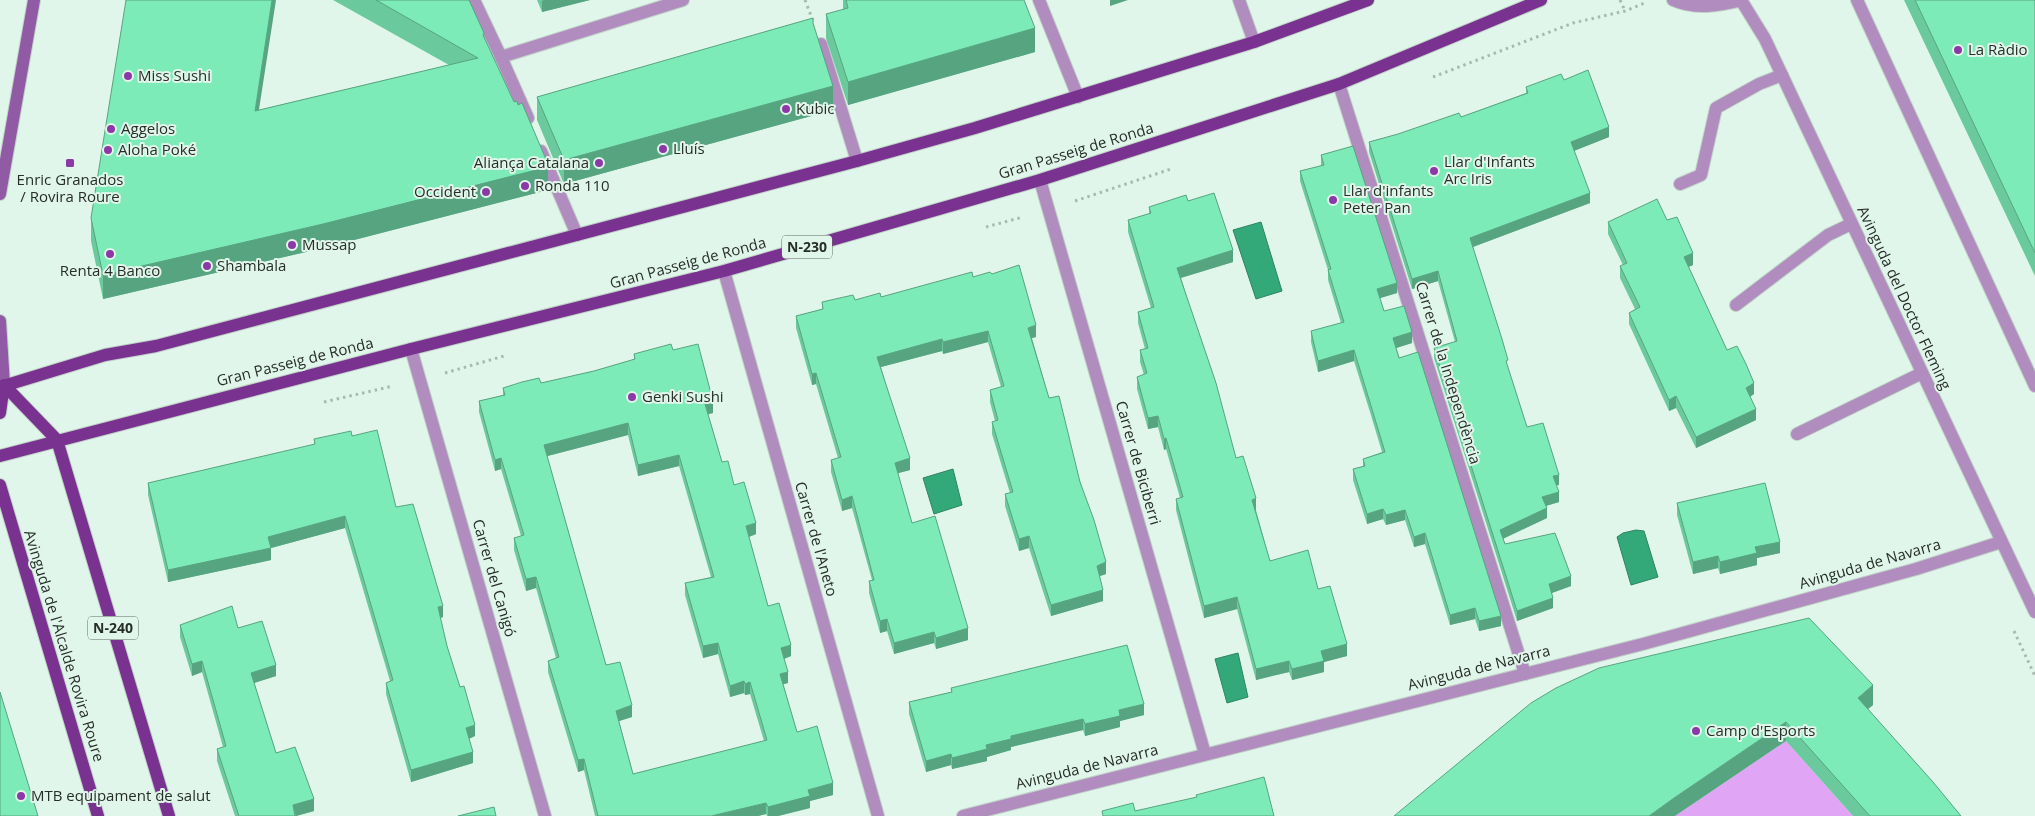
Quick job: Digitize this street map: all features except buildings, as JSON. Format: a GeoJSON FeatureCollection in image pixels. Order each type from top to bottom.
{"type":"FeatureCollection","features":[{"type":"Feature","properties":{"kind":"main road"},"geometry":{"type":"LineString","coordinates":[[0,194],[34,0]]}},
{"type":"Feature","properties":{"kind":"main road"},"geometry":{"type":"LineString","coordinates":[[2,386],[105,355],[156,346],[857,161],[1078,97],[1254,42],[1368,0]]}},
{"type":"Feature","properties":{"kind":"main road","name":"Gran Passeig de Ronda"},"geometry":{"type":"LineString","coordinates":[[0,456],[412,349],[724,271],[1040,180],[1339,84],[1541,0]]}},
{"type":"Feature","properties":{"kind":"main road"},"geometry":{"type":"LineString","coordinates":[[0,322],[2,386],[0,414]]}},
{"type":"Feature","properties":{"kind":"main road","name":"N-240"},"geometry":{"type":"LineString","coordinates":[[2,386],[57,440],[169,816]]}},
{"type":"Feature","properties":{"kind":"main road","name":"Avinguda de l'Alcalde Rovira Roure"},"geometry":{"type":"LineString","coordinates":[[0,485],[98,816]]}},
{"type":"Feature","properties":{"kind":"street"},"geometry":{"type":"LineString","coordinates":[[474,0],[534,132],[577,235]]}},
{"type":"Feature","properties":{"kind":"street"},"geometry":{"type":"LineString","coordinates":[[501,57],[683,0]]}},
{"type":"Feature","properties":{"kind":"street"},"geometry":{"type":"LineString","coordinates":[[1039,0],[1078,97]]}},
{"type":"Feature","properties":{"kind":"street"},"geometry":{"type":"LineString","coordinates":[[1238,0],[1254,42]]}},
{"type":"Feature","properties":{"kind":"street","name":"Avinguda del Doctor Fleming"},"geometry":{"type":"LineString","coordinates":[[1673,0],[1701,6],[1720,6],[1742,0],[1782,75],[2035,612]]}},
{"type":"Feature","properties":{"kind":"street"},"geometry":{"type":"LineString","coordinates":[[1857,0],[2035,386]]}},
{"type":"Feature","properties":{"kind":"street"},"geometry":{"type":"LineString","coordinates":[[821,44],[857,161]]}},
{"type":"Feature","properties":{"kind":"street"},"geometry":{"type":"LineString","coordinates":[[1680,184],[1701,175],[1716,108],[1759,84],[1782,75]]}},
{"type":"Feature","properties":{"kind":"street","name":"Carrer de la Independència"},"geometry":{"type":"LineString","coordinates":[[1339,84],[1525,674]]}},
{"type":"Feature","properties":{"kind":"street","name":"Carrer de Biciberri"},"geometry":{"type":"LineString","coordinates":[[1040,180],[1204,754]]}},
{"type":"Feature","properties":{"kind":"street"},"geometry":{"type":"LineString","coordinates":[[1736,306],[1828,235],[1851,224]]}},
{"type":"Feature","properties":{"kind":"street","name":"Carrer de l'Aneto"},"geometry":{"type":"LineString","coordinates":[[724,271],[878,816]]}},
{"type":"Feature","properties":{"kind":"street","name":"Carrer del Canigó"},"geometry":{"type":"LineString","coordinates":[[412,349],[546,816]]}},
{"type":"Feature","properties":{"kind":"street"},"geometry":{"type":"LineString","coordinates":[[1797,434],[1922,373]]}},
{"type":"Feature","properties":{"kind":"street","name":"Avinguda de Navarra"},"geometry":{"type":"LineString","coordinates":[[963,816],[1643,644],[1888,577],[2001,542]]}},
{"type":"Feature","properties":{"kind":"path"},"geometry":{"type":"LineString","coordinates":[[805,0],[811,17]]}},
{"type":"Feature","properties":{"kind":"path"},"geometry":{"type":"LineString","coordinates":[[1620,0],[1625,11]]}},
{"type":"Feature","properties":{"kind":"shaded area"},"geometry":{"type":"Polygon","coordinates":[[[1261,222],[1282,291],[1256,299],[1233,230],[1261,222]]]}},
{"type":"Feature","properties":{"kind":"shaded area"},"geometry":{"type":"Polygon","coordinates":[[[953,469],[962,505],[934,514],[923,478],[953,469]]]}},
{"type":"Feature","properties":{"kind":"shaded area"},"geometry":{"type":"Polygon","coordinates":[[[1636,530],[1644,531],[1658,577],[1631,585],[1617,537],[1623,533],[1636,530]]]}},
{"type":"Feature","properties":{"kind":"shaded area"},"geometry":{"type":"Polygon","coordinates":[[[1238,653],[1248,697],[1227,703],[1215,659],[1238,653]]]}},
{"type":"Feature","properties":{"kind":"shaded area"},"geometry":{"type":"Polygon","coordinates":[[[1786,741],[1853,816],[1675,816],[1786,741]]]}},
{"type":"Feature","properties":{"kind":"place","name":"La Ràdio"},"geometry":{"type":"Point","coordinates":[1958,50]}},
{"type":"Feature","properties":{"kind":"place","name":"Miss Sushi"},"geometry":{"type":"Point","coordinates":[128,76]}},
{"type":"Feature","properties":{"kind":"place","name":"Kubic"},"geometry":{"type":"Point","coordinates":[786,109]}},
{"type":"Feature","properties":{"kind":"place","name":"Aggelos"},"geometry":{"type":"Point","coordinates":[111,129]}},
{"type":"Feature","properties":{"kind":"place","name":"Lluís"},"geometry":{"type":"Point","coordinates":[663,149]}},
{"type":"Feature","properties":{"kind":"place","name":"Aloha Poké"},"geometry":{"type":"Point","coordinates":[108,150]}},
{"type":"Feature","properties":{"kind":"place","name":"Enric Granados / Rovira Roure"},"geometry":{"type":"Point","coordinates":[70,163]}},
{"type":"Feature","properties":{"kind":"place","name":"Aliança Catalana"},"geometry":{"type":"Point","coordinates":[599,163]}},
{"type":"Feature","properties":{"kind":"place","name":"Llar d'Infants Arc Iris"},"geometry":{"type":"Point","coordinates":[1434,171]}},
{"type":"Feature","properties":{"kind":"place","name":"Ronda 110"},"geometry":{"type":"Point","coordinates":[525,186]}},
{"type":"Feature","properties":{"kind":"place","name":"Occident"},"geometry":{"type":"Point","coordinates":[486,192]}},
{"type":"Feature","properties":{"kind":"place","name":"Llar d'infants Peter Pan"},"geometry":{"type":"Point","coordinates":[1333,200]}},
{"type":"Feature","properties":{"kind":"place","name":"Mussap"},"geometry":{"type":"Point","coordinates":[292,245]}},
{"type":"Feature","properties":{"kind":"place","name":"Renta 4 Banco"},"geometry":{"type":"Point","coordinates":[110,254]}},
{"type":"Feature","properties":{"kind":"place","name":"Shambala"},"geometry":{"type":"Point","coordinates":[207,266]}},
{"type":"Feature","properties":{"kind":"place","name":"Genki Sushi"},"geometry":{"type":"Point","coordinates":[632,397]}},
{"type":"Feature","properties":{"kind":"place","name":"Camp d'Esports"},"geometry":{"type":"Point","coordinates":[1696,731]}},
{"type":"Feature","properties":{"kind":"place","name":"MTB equipament de salut"},"geometry":{"type":"Point","coordinates":[21,796]}}]}
